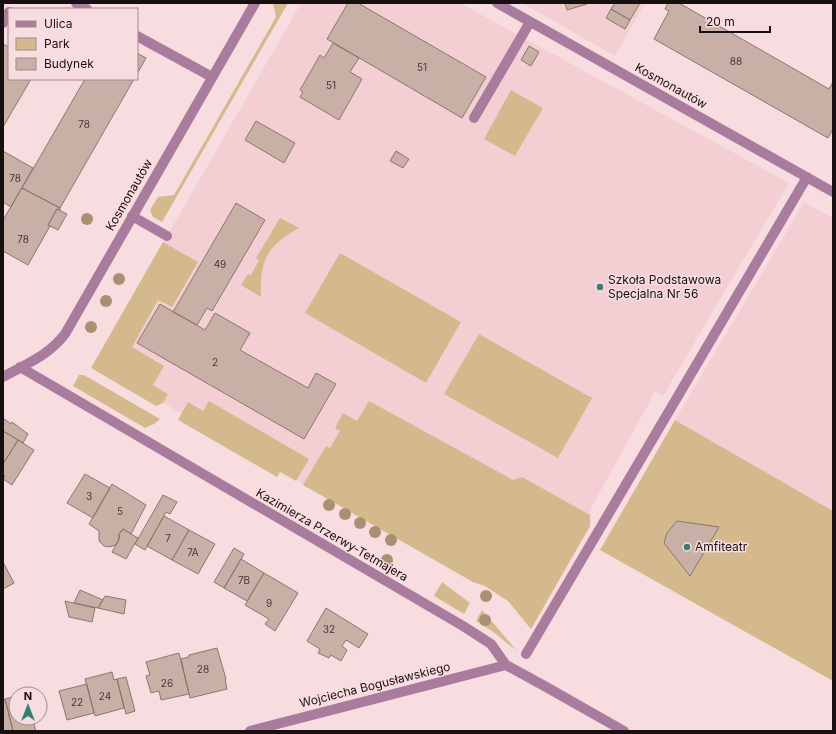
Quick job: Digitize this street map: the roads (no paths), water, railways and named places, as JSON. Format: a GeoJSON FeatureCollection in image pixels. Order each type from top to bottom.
{"type":"FeatureCollection","features":[{"type":"Feature","properties":{"kind":"street"},"geometry":{"type":"LineString","coordinates":[[76,3],[85,8]]}},
{"type":"Feature","properties":{"kind":"street","name":"Kosmonautów"},"geometry":{"type":"LineString","coordinates":[[3,377],[47,353],[65,334],[256,3]]}},
{"type":"Feature","properties":{"kind":"street","name":"Kosmonautów"},"geometry":{"type":"LineString","coordinates":[[497,3],[833,192]]}},
{"type":"Feature","properties":{"kind":"street"},"geometry":{"type":"LineString","coordinates":[[3,23],[8,14]]}},
{"type":"Feature","properties":{"kind":"street"},"geometry":{"type":"LineString","coordinates":[[474,118],[530,22]]}},
{"type":"Feature","properties":{"kind":"street"},"geometry":{"type":"LineString","coordinates":[[138,37],[212,77]]}},
{"type":"Feature","properties":{"kind":"street"},"geometry":{"type":"LineString","coordinates":[[526,654],[807,177]]}},
{"type":"Feature","properties":{"kind":"street"},"geometry":{"type":"LineString","coordinates":[[132,216],[167,236]]}},
{"type":"Feature","properties":{"kind":"street","name":"Kazimierza Przerwy-Tetmajera"},"geometry":{"type":"LineString","coordinates":[[20,367],[463,626],[491,644],[506,665],[624,731]]}},
{"type":"Feature","properties":{"kind":"street","name":"Wojciecha Bogusławskiego"},"geometry":{"type":"LineString","coordinates":[[250,731],[506,665]]}},
{"type":"Feature","properties":{"kind":"place","name":"Szkoła Podstawowa Specjalna Nr 56"},"geometry":{"type":"Point","coordinates":[600,287]}},
{"type":"Feature","properties":{"kind":"place","name":"Amfiteatr"},"geometry":{"type":"Point","coordinates":[687,547]}}]}
